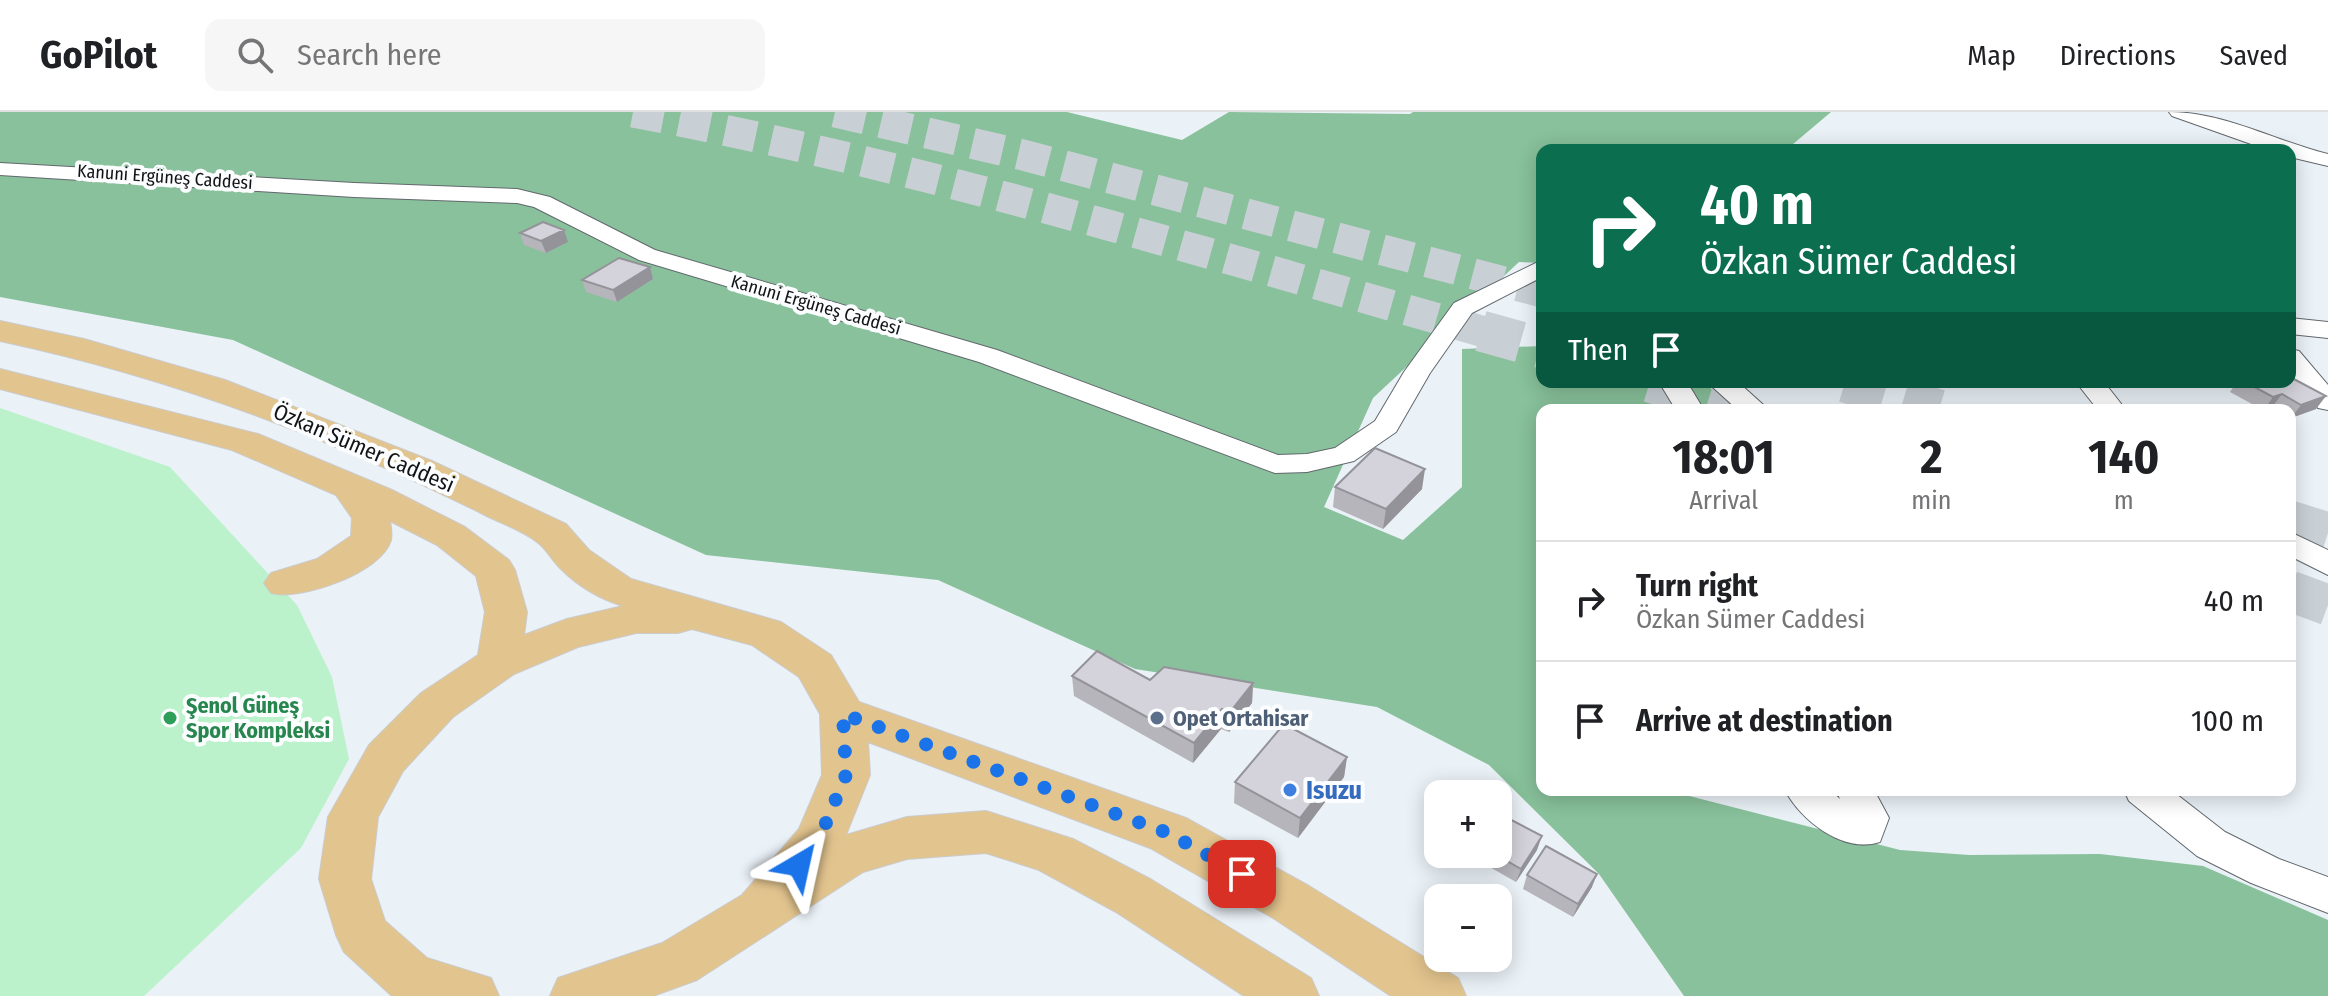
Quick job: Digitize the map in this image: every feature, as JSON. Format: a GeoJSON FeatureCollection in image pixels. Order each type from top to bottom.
{"type":"FeatureCollection","features":[{"type":"Feature","properties":{"kind":"main road","name":"Özkan Sümer Caddesi"},"geometry":{"type":"LineString","coordinates":[[0,331],[46,339],[197,382],[352,438],[552,533],[575,560],[616,589],[702,617],[766,633],[815,666],[843,714],[846,775],[818,842],[761,909]]}},
{"type":"Feature","properties":{"kind":"main road","name":"Özkan Sümer Caddesi"},"geometry":{"type":"LineString","coordinates":[[0,379],[245,442],[348,485],[451,536],[495,570],[506,612],[499,663]]}},
{"type":"Feature","properties":{"kind":"main road"},"geometry":{"type":"LineString","coordinates":[[285,583],[325,574],[357,555],[371,540],[371,517],[348,485]]}},
{"type":"Feature","properties":{"kind":"main road","name":"Özkan Sümer Caddesi"},"geometry":{"type":"LineString","coordinates":[[471,996],[411,978],[363,935],[345,879],[353,817],[386,758],[437,705],[499,663],[581,630],[636,618],[702,617]]}},
{"type":"Feature","properties":{"kind":"main road"},"geometry":{"type":"LineString","coordinates":[[843,714],[1168,833],[1291,902],[1438,996]]}},
{"type":"Feature","properties":{"kind":"main road","name":"Özkan Sümer Caddesi"},"geometry":{"type":"LineString","coordinates":[[578,996],[678,963],[847,856],[907,838],[986,832],[1055,854],[1134,896],[1291,996]]}},
{"type":"Feature","properties":{"kind":"street"},"geometry":{"type":"LineString","coordinates":[[2179,112],[2272,144]]}},
{"type":"Feature","properties":{"kind":"street"},"geometry":{"type":"LineString","coordinates":[[2296,152],[2328,160]]}},
{"type":"Feature","properties":{"kind":"street","name":"Kanuni Ergüneş Caddesi"},"geometry":{"type":"LineString","coordinates":[[0,169],[354,190],[517,196],[542,202],[647,255],[988,356],[1275,464],[1307,463],[1344,455],[1386,426],[1417,372],[1463,308],[1536,270]]}},
{"type":"Feature","properties":{"kind":"street"},"geometry":{"type":"LineString","coordinates":[[2296,327],[2328,330]]}},
{"type":"Feature","properties":{"kind":"street"},"geometry":{"type":"LineString","coordinates":[[2296,364],[2328,402]]}},
{"type":"Feature","properties":{"kind":"street"},"geometry":{"type":"LineString","coordinates":[[1728,388],[1748,404]]}},
{"type":"Feature","properties":{"kind":"street"},"geometry":{"type":"LineString","coordinates":[[2095,388],[2107,404]]}},
{"type":"Feature","properties":{"kind":"street"},"geometry":{"type":"LineString","coordinates":[[2296,545],[2328,564]]}},
{"type":"Feature","properties":{"kind":"street"},"geometry":{"type":"LineString","coordinates":[[1811,796],[1839,822],[1866,830],[1869,818],[1858,796]]}},
{"type":"Feature","properties":{"kind":"street"},"geometry":{"type":"LineString","coordinates":[[2151,796],[2211,844],[2265,871],[2328,895]]}},
{"type":"Feature","properties":{"kind":"green space"},"geometry":{"type":"Polygon","coordinates":[[[0,112],[1067,112],[1182,140],[1229,112],[1831,112],[1793,144],[1536,144],[1536,263],[1519,262],[1373,398],[1324,507],[1403,540],[1462,487],[1462,349],[1536,346],[1536,388],[1711,388],[1725,404],[1536,404],[1536,796],[1689,796],[1900,850],[1969,855],[2100,854],[2203,866],[2328,920],[2328,996],[1684,996],[1599,874],[1512,788],[1512,780],[1504,780],[1489,765],[1377,707],[1135,669],[938,580],[706,555],[233,340],[0,297],[0,112]]]}},
{"type":"Feature","properties":{"kind":"green space","name":"Şenol Güneş Spor Kompleksi"},"geometry":{"type":"Polygon","coordinates":[[[0,408],[170,467],[297,605],[332,677],[349,759],[301,848],[144,996],[0,996],[0,408]]]}},
{"type":"Feature","properties":{"kind":"building"},"geometry":{"type":"Polygon","coordinates":[[[543,222],[564,230],[541,241],[520,233],[543,222]]]}},
{"type":"Feature","properties":{"kind":"building"},"geometry":{"type":"Polygon","coordinates":[[[619,258],[650,267],[613,290],[582,280],[619,258]]]}},
{"type":"Feature","properties":{"kind":"building"},"geometry":{"type":"Polygon","coordinates":[[[2296,380],[2326,396],[2301,405],[2282,394],[2273,397],[2256,388],[2296,388],[2296,380]]]}},
{"type":"Feature","properties":{"kind":"building"},"geometry":{"type":"Polygon","coordinates":[[[1375,448],[1425,469],[1386,509],[1335,487],[1375,448]]]}},
{"type":"Feature","properties":{"kind":"building"},"geometry":{"type":"Polygon","coordinates":[[[1097,651],[1150,680],[1164,667],[1253,683],[1230,712],[1222,709],[1194,743],[1072,676],[1097,651]]]}},
{"type":"Feature","properties":{"kind":"building","name":"Isuzu"},"geometry":{"type":"Polygon","coordinates":[[[1284,724],[1347,757],[1300,818],[1235,782],[1284,724]]]}},
{"type":"Feature","properties":{"kind":"building"},"geometry":{"type":"Polygon","coordinates":[[[1512,820],[1542,836],[1521,869],[1512,864],[1512,820]]]}},
{"type":"Feature","properties":{"kind":"building"},"geometry":{"type":"Polygon","coordinates":[[[1546,846],[1597,874],[1578,904],[1527,875],[1546,846]]]}},
{"type":"Feature","properties":{"kind":"tunnel"},"geometry":{"type":"LineString","coordinates":[[633,112],[849,158],[956,185],[1170,242],[1481,331]]}},
{"type":"Feature","properties":{"kind":"tunnel"},"geometry":{"type":"LineString","coordinates":[[835,112],[1023,155],[1536,290]]}},
{"type":"Feature","properties":{"kind":"tunnel"},"geometry":{"type":"LineString","coordinates":[[1481,331],[1536,346]]}},
{"type":"Feature","properties":{"kind":"tunnel"},"geometry":{"type":"LineString","coordinates":[[1481,331],[1488,333]]}},
{"type":"Feature","properties":{"kind":"tunnel"},"geometry":{"type":"LineString","coordinates":[[1669,388],[1719,404]]}},
{"type":"Feature","properties":{"kind":"tunnel"},"geometry":{"type":"LineString","coordinates":[[1865,388],[1919,404]]}},
{"type":"Feature","properties":{"kind":"tunnel"},"geometry":{"type":"LineString","coordinates":[[2296,523],[2328,533]]}},
{"type":"Feature","properties":{"kind":"tunnel"},"geometry":{"type":"LineString","coordinates":[[2296,593],[2328,605]]}},
{"type":"Feature","properties":{"kind":"place","name":"Şenol Güneş Spor Kompleksi"},"geometry":{"type":"Point","coordinates":[170,718]}},
{"type":"Feature","properties":{"kind":"place","name":"Opet Ortahisar"},"geometry":{"type":"Point","coordinates":[1157,718]}},
{"type":"Feature","properties":{"kind":"place","name":"Isuzu"},"geometry":{"type":"Point","coordinates":[1290,790]}},
{"type":"Feature","properties":{"kind":"route"},"geometry":{"type":"LineString","coordinates":[[799,865],[818,842],[846,775],[843,714],[896,736],[1168,833],[1242,874]]}}]}
